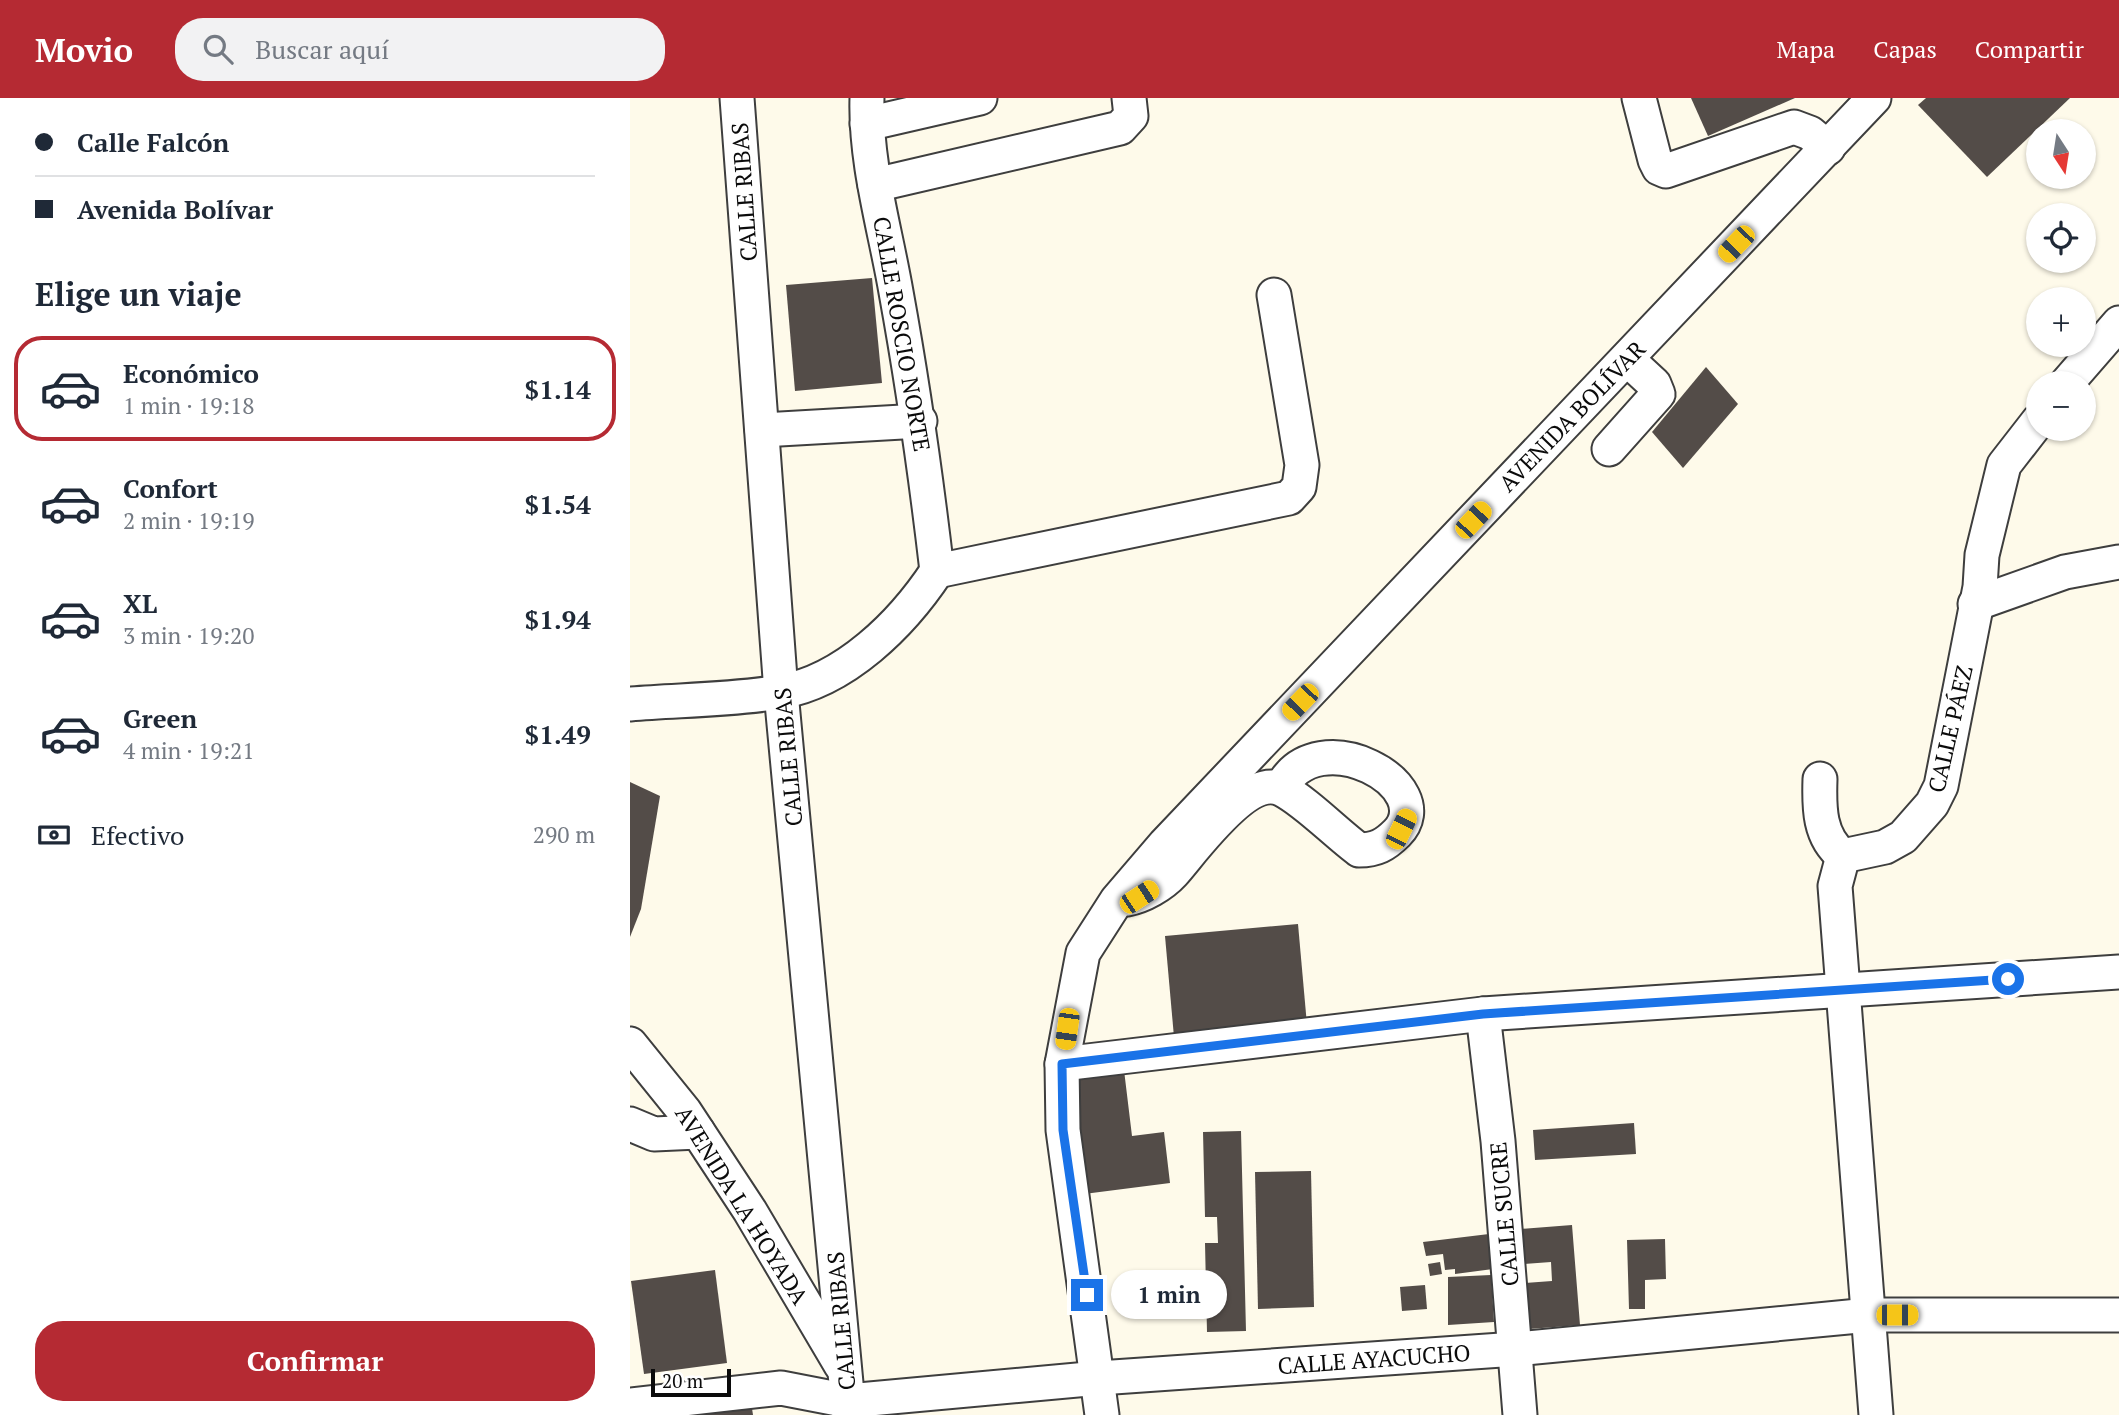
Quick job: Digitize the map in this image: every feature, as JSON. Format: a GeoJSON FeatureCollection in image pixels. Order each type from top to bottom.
{"type":"FeatureCollection","features":[{"type":"Feature","properties":{"kind":"street","name":"CALLE RIBAS"},"geometry":{"type":"LineString","coordinates":[[737,98],[781,692],[848,1396]]}},
{"type":"Feature","properties":{"kind":"street"},"geometry":{"type":"LineString","coordinates":[[867,111],[980,98]]}},
{"type":"Feature","properties":{"kind":"street"},"geometry":{"type":"LineString","coordinates":[[875,185],[1120,128],[1130,116],[1129,98]]}},
{"type":"Feature","properties":{"kind":"street"},"geometry":{"type":"LineString","coordinates":[[1639,98],[1655,160],[1659,169],[1666,171],[1794,127],[1810,133],[1828,148]]}},
{"type":"Feature","properties":{"kind":"street","name":"AVENIDA BOLÍVAR"},"geometry":{"type":"LineString","coordinates":[[1102,1415],[1063,1130],[1062,1064],[1083,953],[1117,900],[1165,844],[1874,98]]}},
{"type":"Feature","properties":{"kind":"street","name":"CALLE ROSCIO NORTE"},"geometry":{"type":"LineString","coordinates":[[867,111],[875,185],[920,422],[937,571]]}},
{"type":"Feature","properties":{"kind":"street"},"geometry":{"type":"LineString","coordinates":[[630,704],[781,692],[832,674],[910,609],[937,571],[1289,498],[1299,487],[1301,465],[1274,295]]}},
{"type":"Feature","properties":{"kind":"street"},"geometry":{"type":"LineString","coordinates":[[2077,371],[2119,323]]}},
{"type":"Feature","properties":{"kind":"street"},"geometry":{"type":"LineString","coordinates":[[1609,449],[1657,394],[1654,384],[1627,359]]}},
{"type":"Feature","properties":{"kind":"street"},"geometry":{"type":"LineString","coordinates":[[762,430],[920,422]]}},
{"type":"Feature","properties":{"kind":"street","name":"CALLE PÁEZ"},"geometry":{"type":"LineString","coordinates":[[1843,856],[1885,846],[1903,837],[1932,804],[1941,786],[1986,537],[2004,464],[2026,436]]}},
{"type":"Feature","properties":{"kind":"street"},"geometry":{"type":"LineString","coordinates":[[1976,604],[2066,572],[2119,562]]}},
{"type":"Feature","properties":{"kind":"street"},"geometry":{"type":"LineString","coordinates":[[1820,779],[1824,830],[1830,846],[1843,856],[1835,886],[1841,990],[1876,1415]]}},
{"type":"Feature","properties":{"kind":"street"},"geometry":{"type":"LineString","coordinates":[[1117,900],[1139,897],[1171,875],[1203,836],[1246,795],[1262,788],[1281,788]]}},
{"type":"Feature","properties":{"kind":"street"},"geometry":{"type":"LineString","coordinates":[[1062,1064],[1483,1014],[2119,972]]}},
{"type":"Feature","properties":{"kind":"street","name":"CALLE SUCRE"},"geometry":{"type":"LineString","coordinates":[[1483,1014],[1498,1141],[1520,1415]]}},
{"type":"Feature","properties":{"kind":"street","name":"AVENIDA LA HOYADA"},"geometry":{"type":"LineString","coordinates":[[630,1044],[691,1122],[750,1211],[848,1396]]}},
{"type":"Feature","properties":{"kind":"street"},"geometry":{"type":"LineString","coordinates":[[630,1066],[691,1122],[654,1134],[630,1124]]}},
{"type":"Feature","properties":{"kind":"street","name":"CALLE AYACUCHO"},"geometry":{"type":"LineString","coordinates":[[630,1405],[781,1388],[848,1396],[1516,1349],[1869,1315],[2119,1315]]}},
{"type":"Feature","properties":{"kind":"building"},"geometry":{"type":"Polygon","coordinates":[[[1691,98],[1795,98],[1708,136],[1691,98]]]}},
{"type":"Feature","properties":{"kind":"building"},"geometry":{"type":"Polygon","coordinates":[[[1926,98],[2070,98],[2048,119],[2026,119],[2026,140],[1987,177],[1918,105],[1926,98]]]}},
{"type":"Feature","properties":{"kind":"building"},"geometry":{"type":"Polygon","coordinates":[[[872,278],[882,383],[795,391],[786,285],[872,278]]]}},
{"type":"Feature","properties":{"kind":"building"},"geometry":{"type":"Polygon","coordinates":[[[1706,367],[1738,404],[1683,468],[1652,432],[1706,367]]]}},
{"type":"Feature","properties":{"kind":"building"},"geometry":{"type":"Polygon","coordinates":[[[630,782],[660,796],[641,909],[630,937],[630,782]]]}},
{"type":"Feature","properties":{"kind":"building"},"geometry":{"type":"Polygon","coordinates":[[[1298,924],[1307,1025],[1174,1037],[1165,936],[1298,924]]]}},
{"type":"Feature","properties":{"kind":"building"},"geometry":{"type":"Polygon","coordinates":[[[1124,1070],[1132,1136],[1164,1132],[1170,1183],[1084,1194],[1070,1077],[1124,1070]]]}},
{"type":"Feature","properties":{"kind":"building"},"geometry":{"type":"Polygon","coordinates":[[[1634,1123],[1636,1154],[1535,1160],[1533,1130],[1634,1123]]]}},
{"type":"Feature","properties":{"kind":"building"},"geometry":{"type":"Polygon","coordinates":[[[1241,1131],[1246,1331],[1207,1332],[1205,1243],[1218,1243],[1217,1217],[1205,1217],[1203,1132],[1241,1131]]]}},
{"type":"Feature","properties":{"kind":"building"},"geometry":{"type":"Polygon","coordinates":[[[1311,1171],[1314,1307],[1258,1309],[1255,1172],[1311,1171]]]}},
{"type":"Feature","properties":{"kind":"building"},"geometry":{"type":"Polygon","coordinates":[[[1572,1225],[1580,1325],[1529,1329],[1525,1283],[1552,1281],[1551,1262],[1524,1264],[1521,1229],[1572,1225]]]}},
{"type":"Feature","properties":{"kind":"building"},"geometry":{"type":"Polygon","coordinates":[[[1489,1234],[1493,1269],[1455,1274],[1455,1269],[1445,1270],[1443,1254],[1426,1256],[1423,1242],[1489,1234]]]}},
{"type":"Feature","properties":{"kind":"building"},"geometry":{"type":"Polygon","coordinates":[[[1665,1239],[1666,1279],[1645,1280],[1645,1309],[1629,1309],[1627,1240],[1665,1239]]]}},
{"type":"Feature","properties":{"kind":"building"},"geometry":{"type":"Polygon","coordinates":[[[1440,1262],[1442,1274],[1430,1276],[1428,1264],[1440,1262]]]}},
{"type":"Feature","properties":{"kind":"building"},"geometry":{"type":"Polygon","coordinates":[[[715,1270],[727,1363],[644,1374],[631,1281],[715,1270]]]}},
{"type":"Feature","properties":{"kind":"building"},"geometry":{"type":"Polygon","coordinates":[[[1491,1275],[1494,1322],[1448,1325],[1448,1277],[1491,1275]]]}},
{"type":"Feature","properties":{"kind":"building"},"geometry":{"type":"Polygon","coordinates":[[[1425,1285],[1427,1309],[1402,1311],[1400,1287],[1425,1285]]]}},
{"type":"Feature","properties":{"kind":"building"},"geometry":{"type":"Polygon","coordinates":[[[751,1402],[753,1415],[670,1415],[751,1402]]]}},
{"type":"Feature","properties":{"kind":"route"},"geometry":{"type":"LineString","coordinates":[[1087,1295],[1063,1130],[1062,1064],[1483,1014],[2008,979]]}}]}
